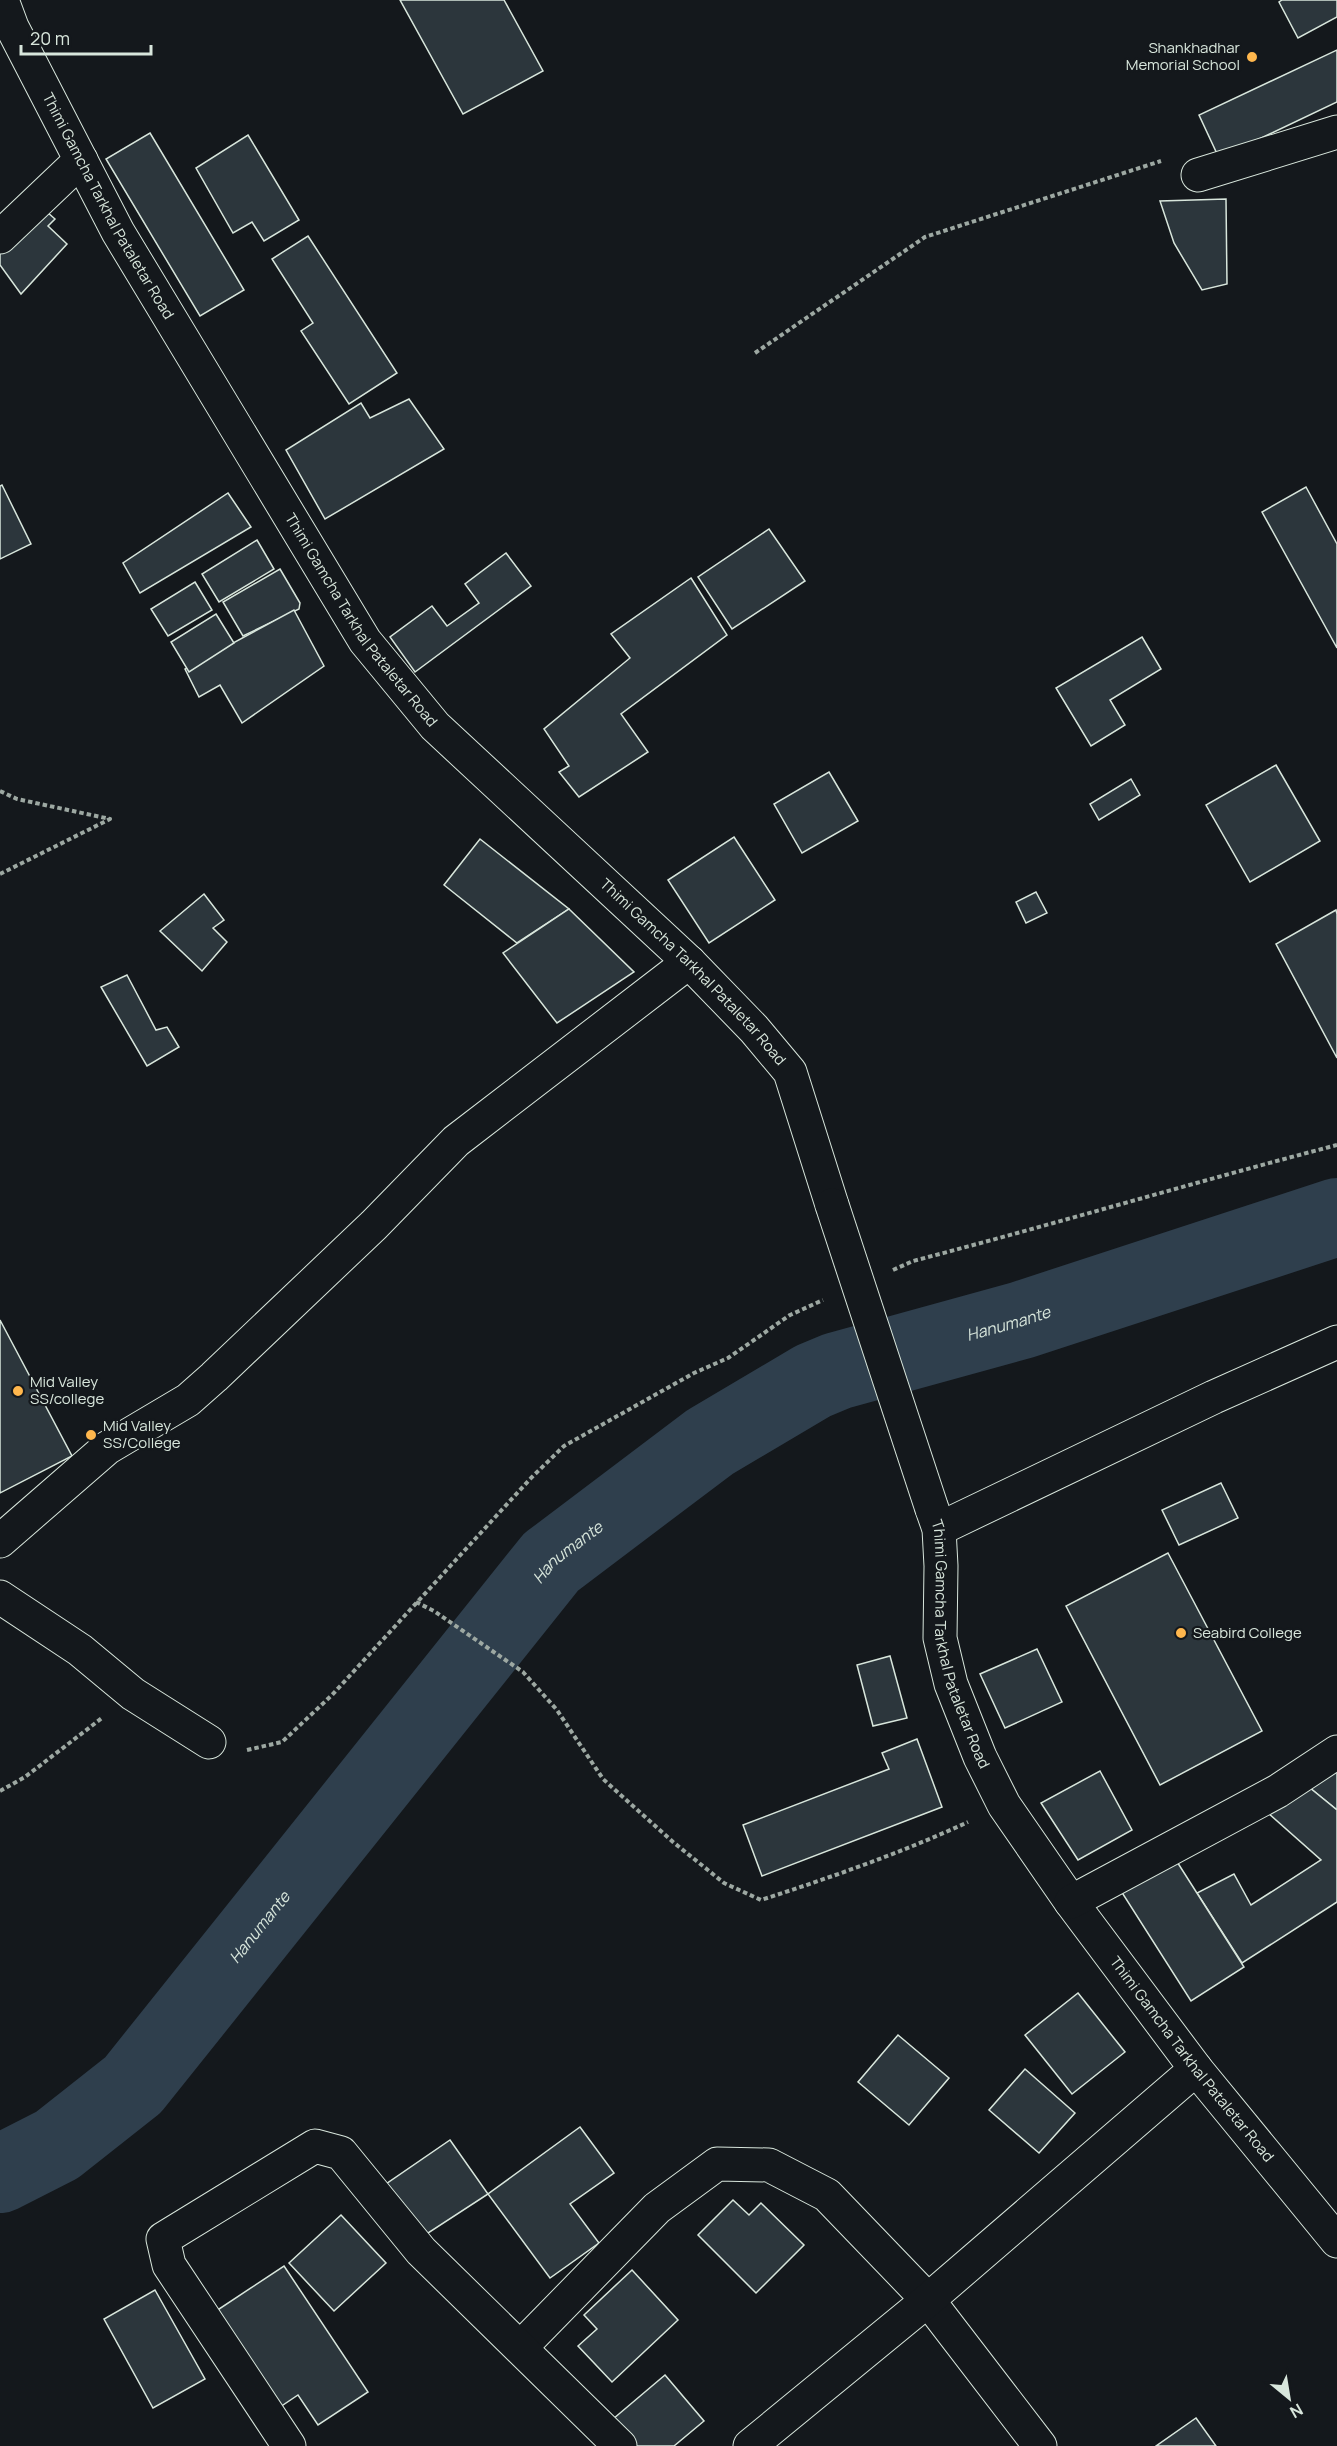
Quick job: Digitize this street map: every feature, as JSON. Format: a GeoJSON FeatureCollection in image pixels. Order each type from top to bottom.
{"type":"FeatureCollection","features":[{"type":"Feature","properties":{"kind":"street","name":"Thimi Gamcha Tarkhal Pataletar Road"},"geometry":{"type":"LineString","coordinates":[[2,0],[12,27],[118,232],[365,641],[435,726],[689,962],[754,1029],[790,1072],[935,1519],[941,1566],[940,1638],[951,1684],[980,1757],[1004,1805],[1071,1902],[1196,2069],[1337,2241]]}},
{"type":"Feature","properties":{"kind":"street"},"geometry":{"type":"LineString","coordinates":[[1198,175],[1337,132]]}},
{"type":"Feature","properties":{"kind":"street"},"geometry":{"type":"LineString","coordinates":[[0,237],[81,160]]}},
{"type":"Feature","properties":{"kind":"street"},"geometry":{"type":"LineString","coordinates":[[0,1541],[107,1448],[188,1400],[374,1225],[456,1141],[689,962]]}},
{"type":"Feature","properties":{"kind":"street"},"geometry":{"type":"LineString","coordinates":[[935,1519],[1337,1342]]}},
{"type":"Feature","properties":{"kind":"street"},"geometry":{"type":"LineString","coordinates":[[0,1597],[80,1650],[133,1694],[209,1742]]}},
{"type":"Feature","properties":{"kind":"street"},"geometry":{"type":"LineString","coordinates":[[1071,1902],[1278,1791],[1337,1752]]}},
{"type":"Feature","properties":{"kind":"street"},"geometry":{"type":"LineString","coordinates":[[750,2446],[928,2300],[1196,2069]]}},
{"type":"Feature","properties":{"kind":"street"},"geometry":{"type":"LineString","coordinates":[[288,2446],[169,2265],[163,2239],[315,2146],[341,2153],[422,2250],[620,2446]]}},
{"type":"Feature","properties":{"kind":"street"},"geometry":{"type":"LineString","coordinates":[[521,2347],[657,2208],[717,2164],[769,2165],[827,2195],[928,2300],[1040,2446]]}},
{"type":"Feature","properties":{"kind":"path"},"geometry":{"type":"LineString","coordinates":[[755,353],[925,237],[1160,160],[1198,175]]}},
{"type":"Feature","properties":{"kind":"path"},"geometry":{"type":"LineString","coordinates":[[0,791],[17,799],[110,819],[0,874]]}},
{"type":"Feature","properties":{"kind":"path"},"geometry":{"type":"LineString","coordinates":[[883,1274],[914,1261],[1337,1145]]}},
{"type":"Feature","properties":{"kind":"path"},"geometry":{"type":"LineString","coordinates":[[209,1742],[248,1750],[282,1742],[332,1695],[531,1478],[564,1446],[694,1373],[728,1358],[790,1315],[831,1297]]}},
{"type":"Feature","properties":{"kind":"path"},"geometry":{"type":"LineString","coordinates":[[416,1602],[434,1611],[523,1672],[557,1710],[603,1779],[724,1883],[761,1900],[919,1845],[1004,1805]]}},
{"type":"Feature","properties":{"kind":"path"},"geometry":{"type":"LineString","coordinates":[[0,1791],[25,1777],[133,1694]]}},
{"type":"Feature","properties":{"kind":"building"},"geometry":{"type":"Polygon","coordinates":[[[400,0],[504,0],[543,71],[463,114],[400,0]]]}},
{"type":"Feature","properties":{"kind":"building"},"geometry":{"type":"Polygon","coordinates":[[[1282,0],[1337,0],[1337,17],[1298,38],[1279,2],[1282,0]]]}},
{"type":"Feature","properties":{"kind":"building"},"geometry":{"type":"Polygon","coordinates":[[[1337,50],[1337,102],[1219,158],[1199,115],[1337,50]]]}},
{"type":"Feature","properties":{"kind":"building"},"geometry":{"type":"Polygon","coordinates":[[[150,133],[244,290],[200,316],[106,159],[150,133]]]}},
{"type":"Feature","properties":{"kind":"building"},"geometry":{"type":"Polygon","coordinates":[[[248,135],[299,220],[264,241],[252,222],[233,233],[196,168],[248,135]]]}},
{"type":"Feature","properties":{"kind":"building"},"geometry":{"type":"Polygon","coordinates":[[[1226,199],[1227,284],[1202,290],[1174,243],[1160,201],[1226,199]]]}},
{"type":"Feature","properties":{"kind":"building"},"geometry":{"type":"Polygon","coordinates":[[[39,205],[55,219],[48,226],[67,244],[21,294],[0,265],[0,248],[39,205]]]}},
{"type":"Feature","properties":{"kind":"building"},"geometry":{"type":"Polygon","coordinates":[[[308,236],[397,373],[349,404],[301,331],[313,323],[272,259],[308,236]]]}},
{"type":"Feature","properties":{"kind":"building"},"geometry":{"type":"Polygon","coordinates":[[[409,399],[444,449],[325,519],[286,450],[361,403],[370,418],[409,399]]]}},
{"type":"Feature","properties":{"kind":"building"},"geometry":{"type":"Polygon","coordinates":[[[2,485],[31,544],[0,559],[0,486],[2,485]]]}},
{"type":"Feature","properties":{"kind":"building"},"geometry":{"type":"Polygon","coordinates":[[[1306,487],[1337,544],[1337,648],[1262,512],[1306,487]]]}},
{"type":"Feature","properties":{"kind":"building"},"geometry":{"type":"Polygon","coordinates":[[[228,493],[251,527],[140,593],[123,563],[228,493]]]}},
{"type":"Feature","properties":{"kind":"building"},"geometry":{"type":"Polygon","coordinates":[[[769,529],[805,581],[732,629],[698,577],[769,529]]]}},
{"type":"Feature","properties":{"kind":"building"},"geometry":{"type":"Polygon","coordinates":[[[257,540],[274,569],[219,602],[202,574],[257,540]]]}},
{"type":"Feature","properties":{"kind":"building"},"geometry":{"type":"Polygon","coordinates":[[[506,553],[531,586],[415,672],[390,637],[432,606],[447,626],[479,603],[465,584],[506,553]]]}},
{"type":"Feature","properties":{"kind":"building"},"geometry":{"type":"Polygon","coordinates":[[[280,569],[300,603],[299,609],[243,636],[223,602],[280,569]]]}},
{"type":"Feature","properties":{"kind":"building"},"geometry":{"type":"Polygon","coordinates":[[[691,578],[727,635],[621,714],[648,752],[579,797],[559,772],[569,766],[544,729],[630,658],[611,634],[691,578]]]}},
{"type":"Feature","properties":{"kind":"building"},"geometry":{"type":"Polygon","coordinates":[[[195,582],[212,610],[168,636],[151,609],[195,582]]]}},
{"type":"Feature","properties":{"kind":"building"},"geometry":{"type":"Polygon","coordinates":[[[294,610],[324,666],[242,723],[220,685],[199,697],[185,669],[294,610]]]}},
{"type":"Feature","properties":{"kind":"building"},"geometry":{"type":"Polygon","coordinates":[[[216,614],[234,643],[189,672],[171,642],[216,614]]]}},
{"type":"Feature","properties":{"kind":"building"},"geometry":{"type":"Polygon","coordinates":[[[1142,637],[1161,669],[1110,700],[1125,725],[1091,746],[1056,688],[1142,637]]]}},
{"type":"Feature","properties":{"kind":"building"},"geometry":{"type":"Polygon","coordinates":[[[1276,765],[1320,841],[1250,882],[1206,805],[1276,765]]]}},
{"type":"Feature","properties":{"kind":"building"},"geometry":{"type":"Polygon","coordinates":[[[829,772],[858,821],[802,853],[774,804],[829,772]]]}},
{"type":"Feature","properties":{"kind":"building"},"geometry":{"type":"Polygon","coordinates":[[[1131,779],[1140,795],[1099,820],[1090,804],[1131,779]]]}},
{"type":"Feature","properties":{"kind":"building"},"geometry":{"type":"Polygon","coordinates":[[[734,837],[775,900],[709,943],[668,880],[734,837]]]}},
{"type":"Feature","properties":{"kind":"building"},"geometry":{"type":"Polygon","coordinates":[[[480,839],[569,909],[517,943],[444,885],[480,839]]]}},
{"type":"Feature","properties":{"kind":"building"},"geometry":{"type":"Polygon","coordinates":[[[1036,892],[1047,913],[1026,923],[1016,902],[1036,892]]]}},
{"type":"Feature","properties":{"kind":"building"},"geometry":{"type":"Polygon","coordinates":[[[204,894],[224,920],[213,928],[227,942],[202,971],[160,931],[204,894]]]}},
{"type":"Feature","properties":{"kind":"building"},"geometry":{"type":"Polygon","coordinates":[[[569,909],[634,972],[557,1023],[503,953],[569,909]]]}},
{"type":"Feature","properties":{"kind":"building"},"geometry":{"type":"Polygon","coordinates":[[[1336,910],[1337,914],[1337,1058],[1276,944],[1336,910]]]}},
{"type":"Feature","properties":{"kind":"building"},"geometry":{"type":"Polygon","coordinates":[[[127,975],[156,1030],[167,1027],[179,1047],[147,1066],[101,987],[127,975]]]}},
{"type":"Feature","properties":{"kind":"building","name":"Mid Valley SS/college"},"geometry":{"type":"Polygon","coordinates":[[[0,1320],[72,1456],[0,1493],[0,1320]]]}},
{"type":"Feature","properties":{"kind":"building"},"geometry":{"type":"Polygon","coordinates":[[[1221,1483],[1238,1518],[1179,1545],[1162,1510],[1221,1483]]]}},
{"type":"Feature","properties":{"kind":"building"},"geometry":{"type":"Polygon","coordinates":[[[1168,1553],[1262,1731],[1160,1785],[1066,1606],[1168,1553]]]}},
{"type":"Feature","properties":{"kind":"building"},"geometry":{"type":"Polygon","coordinates":[[[1037,1649],[1062,1702],[1005,1728],[980,1674],[1037,1649]]]}},
{"type":"Feature","properties":{"kind":"building"},"geometry":{"type":"Polygon","coordinates":[[[890,1656],[907,1718],[873,1726],[857,1665],[890,1656]]]}},
{"type":"Feature","properties":{"kind":"building"},"geometry":{"type":"Polygon","coordinates":[[[917,1739],[942,1807],[762,1876],[743,1825],[889,1769],[882,1753],[917,1739]]]}},
{"type":"Feature","properties":{"kind":"building"},"geometry":{"type":"Polygon","coordinates":[[[1337,1761],[1337,1810],[1299,1779],[1337,1761]]]}},
{"type":"Feature","properties":{"kind":"building"},"geometry":{"type":"Polygon","coordinates":[[[1100,1771],[1132,1830],[1078,1860],[1041,1803],[1100,1771]]]}},
{"type":"Feature","properties":{"kind":"building"},"geometry":{"type":"Polygon","coordinates":[[[1299,1779],[1337,1810],[1337,1902],[1242,1963],[1197,1893],[1234,1874],[1251,1905],[1321,1860],[1268,1813],[1299,1779]]]}},
{"type":"Feature","properties":{"kind":"building"},"geometry":{"type":"Polygon","coordinates":[[[1174,1857],[1244,1967],[1191,2001],[1121,1891],[1174,1857]]]}},
{"type":"Feature","properties":{"kind":"building"},"geometry":{"type":"Polygon","coordinates":[[[1078,1993],[1125,2052],[1072,2094],[1025,2035],[1078,1993]]]}},
{"type":"Feature","properties":{"kind":"building"},"geometry":{"type":"Polygon","coordinates":[[[898,2035],[949,2078],[909,2125],[858,2082],[898,2035]]]}},
{"type":"Feature","properties":{"kind":"building"},"geometry":{"type":"Polygon","coordinates":[[[1025,2069],[1075,2113],[1039,2153],[989,2110],[1025,2069]]]}},
{"type":"Feature","properties":{"kind":"building"},"geometry":{"type":"Polygon","coordinates":[[[580,2127],[614,2173],[570,2204],[599,2243],[550,2278],[488,2194],[580,2127]]]}},
{"type":"Feature","properties":{"kind":"building"},"geometry":{"type":"Polygon","coordinates":[[[450,2140],[488,2194],[422,2237],[386,2184],[450,2140]]]}},
{"type":"Feature","properties":{"kind":"building"},"geometry":{"type":"Polygon","coordinates":[[[733,2200],[749,2215],[761,2203],[804,2245],[756,2293],[698,2235],[733,2200]]]}},
{"type":"Feature","properties":{"kind":"building"},"geometry":{"type":"Polygon","coordinates":[[[341,2215],[386,2263],[334,2311],[289,2263],[341,2215]]]}},
{"type":"Feature","properties":{"kind":"building"},"geometry":{"type":"Polygon","coordinates":[[[284,2266],[368,2392],[318,2425],[298,2395],[277,2409],[213,2313],[284,2266]]]}},
{"type":"Feature","properties":{"kind":"building"},"geometry":{"type":"Polygon","coordinates":[[[632,2270],[678,2320],[612,2382],[578,2346],[597,2329],[584,2315],[632,2270]]]}},
{"type":"Feature","properties":{"kind":"building"},"geometry":{"type":"Polygon","coordinates":[[[155,2290],[205,2379],[153,2408],[104,2319],[155,2290]]]}},
{"type":"Feature","properties":{"kind":"building"},"geometry":{"type":"Polygon","coordinates":[[[665,2375],[704,2421],[674,2446],[636,2446],[613,2419],[665,2375]]]}},
{"type":"Feature","properties":{"kind":"building"},"geometry":{"type":"Polygon","coordinates":[[[1196,2418],[1216,2446],[1156,2446],[1196,2418]]]}},
{"type":"Feature","properties":{"kind":"waterway","name":"Hanumante"},"geometry":{"type":"LineString","coordinates":[[0,2174],[57,2145],[133,2085],[551,1562],[710,1442],[813,1381],[837,1371],[1022,1320],[1337,1217]]}},
{"type":"Feature","properties":{"kind":"place","name":"Shankhadhar Memorial School"},"geometry":{"type":"Point","coordinates":[1252,57]}},
{"type":"Feature","properties":{"kind":"place","name":"Mid Valley SS/college"},"geometry":{"type":"Point","coordinates":[18,1391]}},
{"type":"Feature","properties":{"kind":"place","name":"Mid Valley SS/College"},"geometry":{"type":"Point","coordinates":[91,1435]}},
{"type":"Feature","properties":{"kind":"place","name":"Seabird College"},"geometry":{"type":"Point","coordinates":[1181,1633]}}]}
